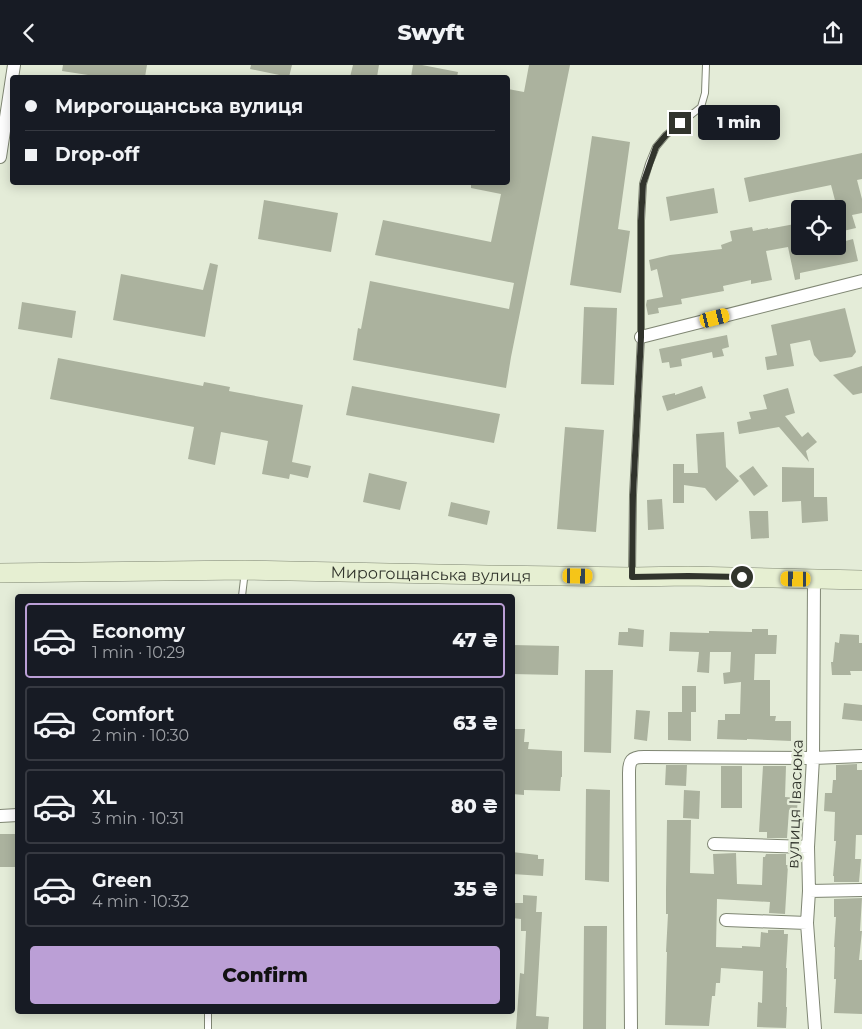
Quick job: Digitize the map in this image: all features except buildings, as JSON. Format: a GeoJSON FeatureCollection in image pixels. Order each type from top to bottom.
{"type":"FeatureCollection","features":[{"type":"Feature","properties":{"kind":"main road","name":"Мирогощанська вулиця"},"geometry":{"type":"LineString","coordinates":[[0,573],[245,570],[862,580]]}},
{"type":"Feature","properties":{"kind":"street"},"geometry":{"type":"LineString","coordinates":[[0,157],[10,91]]}},
{"type":"Feature","properties":{"kind":"street"},"geometry":{"type":"LineString","coordinates":[[641,337],[862,281]]}},
{"type":"Feature","properties":{"kind":"street","name":"вулиця Івасюка"},"geometry":{"type":"LineString","coordinates":[[814,579],[813,758],[808,847],[809,891],[807,923],[815,1029]]}},
{"type":"Feature","properties":{"kind":"street"},"geometry":{"type":"LineString","coordinates":[[631,1029],[629,765],[632,760],[638,757],[813,758],[862,756]]}},
{"type":"Feature","properties":{"kind":"street"},"geometry":{"type":"LineString","coordinates":[[0,816],[15,815]]}},
{"type":"Feature","properties":{"kind":"street"},"geometry":{"type":"LineString","coordinates":[[714,844],[808,847]]}},
{"type":"Feature","properties":{"kind":"street"},"geometry":{"type":"LineString","coordinates":[[809,891],[862,890]]}},
{"type":"Feature","properties":{"kind":"street"},"geometry":{"type":"LineString","coordinates":[[726,920],[807,923]]}},
{"type":"Feature","properties":{"kind":"lane"},"geometry":{"type":"LineString","coordinates":[[632,577],[633,495],[641,337],[641,221],[643,184],[656,147],[666,135],[701,107],[705,93],[706,65]]}},
{"type":"Feature","properties":{"kind":"lane"},"geometry":{"type":"LineString","coordinates":[[242,594],[245,570]]}},
{"type":"Feature","properties":{"kind":"lane"},"geometry":{"type":"LineString","coordinates":[[208,1014],[208,1029]]}},
{"type":"Feature","properties":{"kind":"route"},"geometry":{"type":"LineString","coordinates":[[680,123],[656,147],[643,184],[641,221],[641,337],[633,495],[632,577],[742,577]]}}]}
